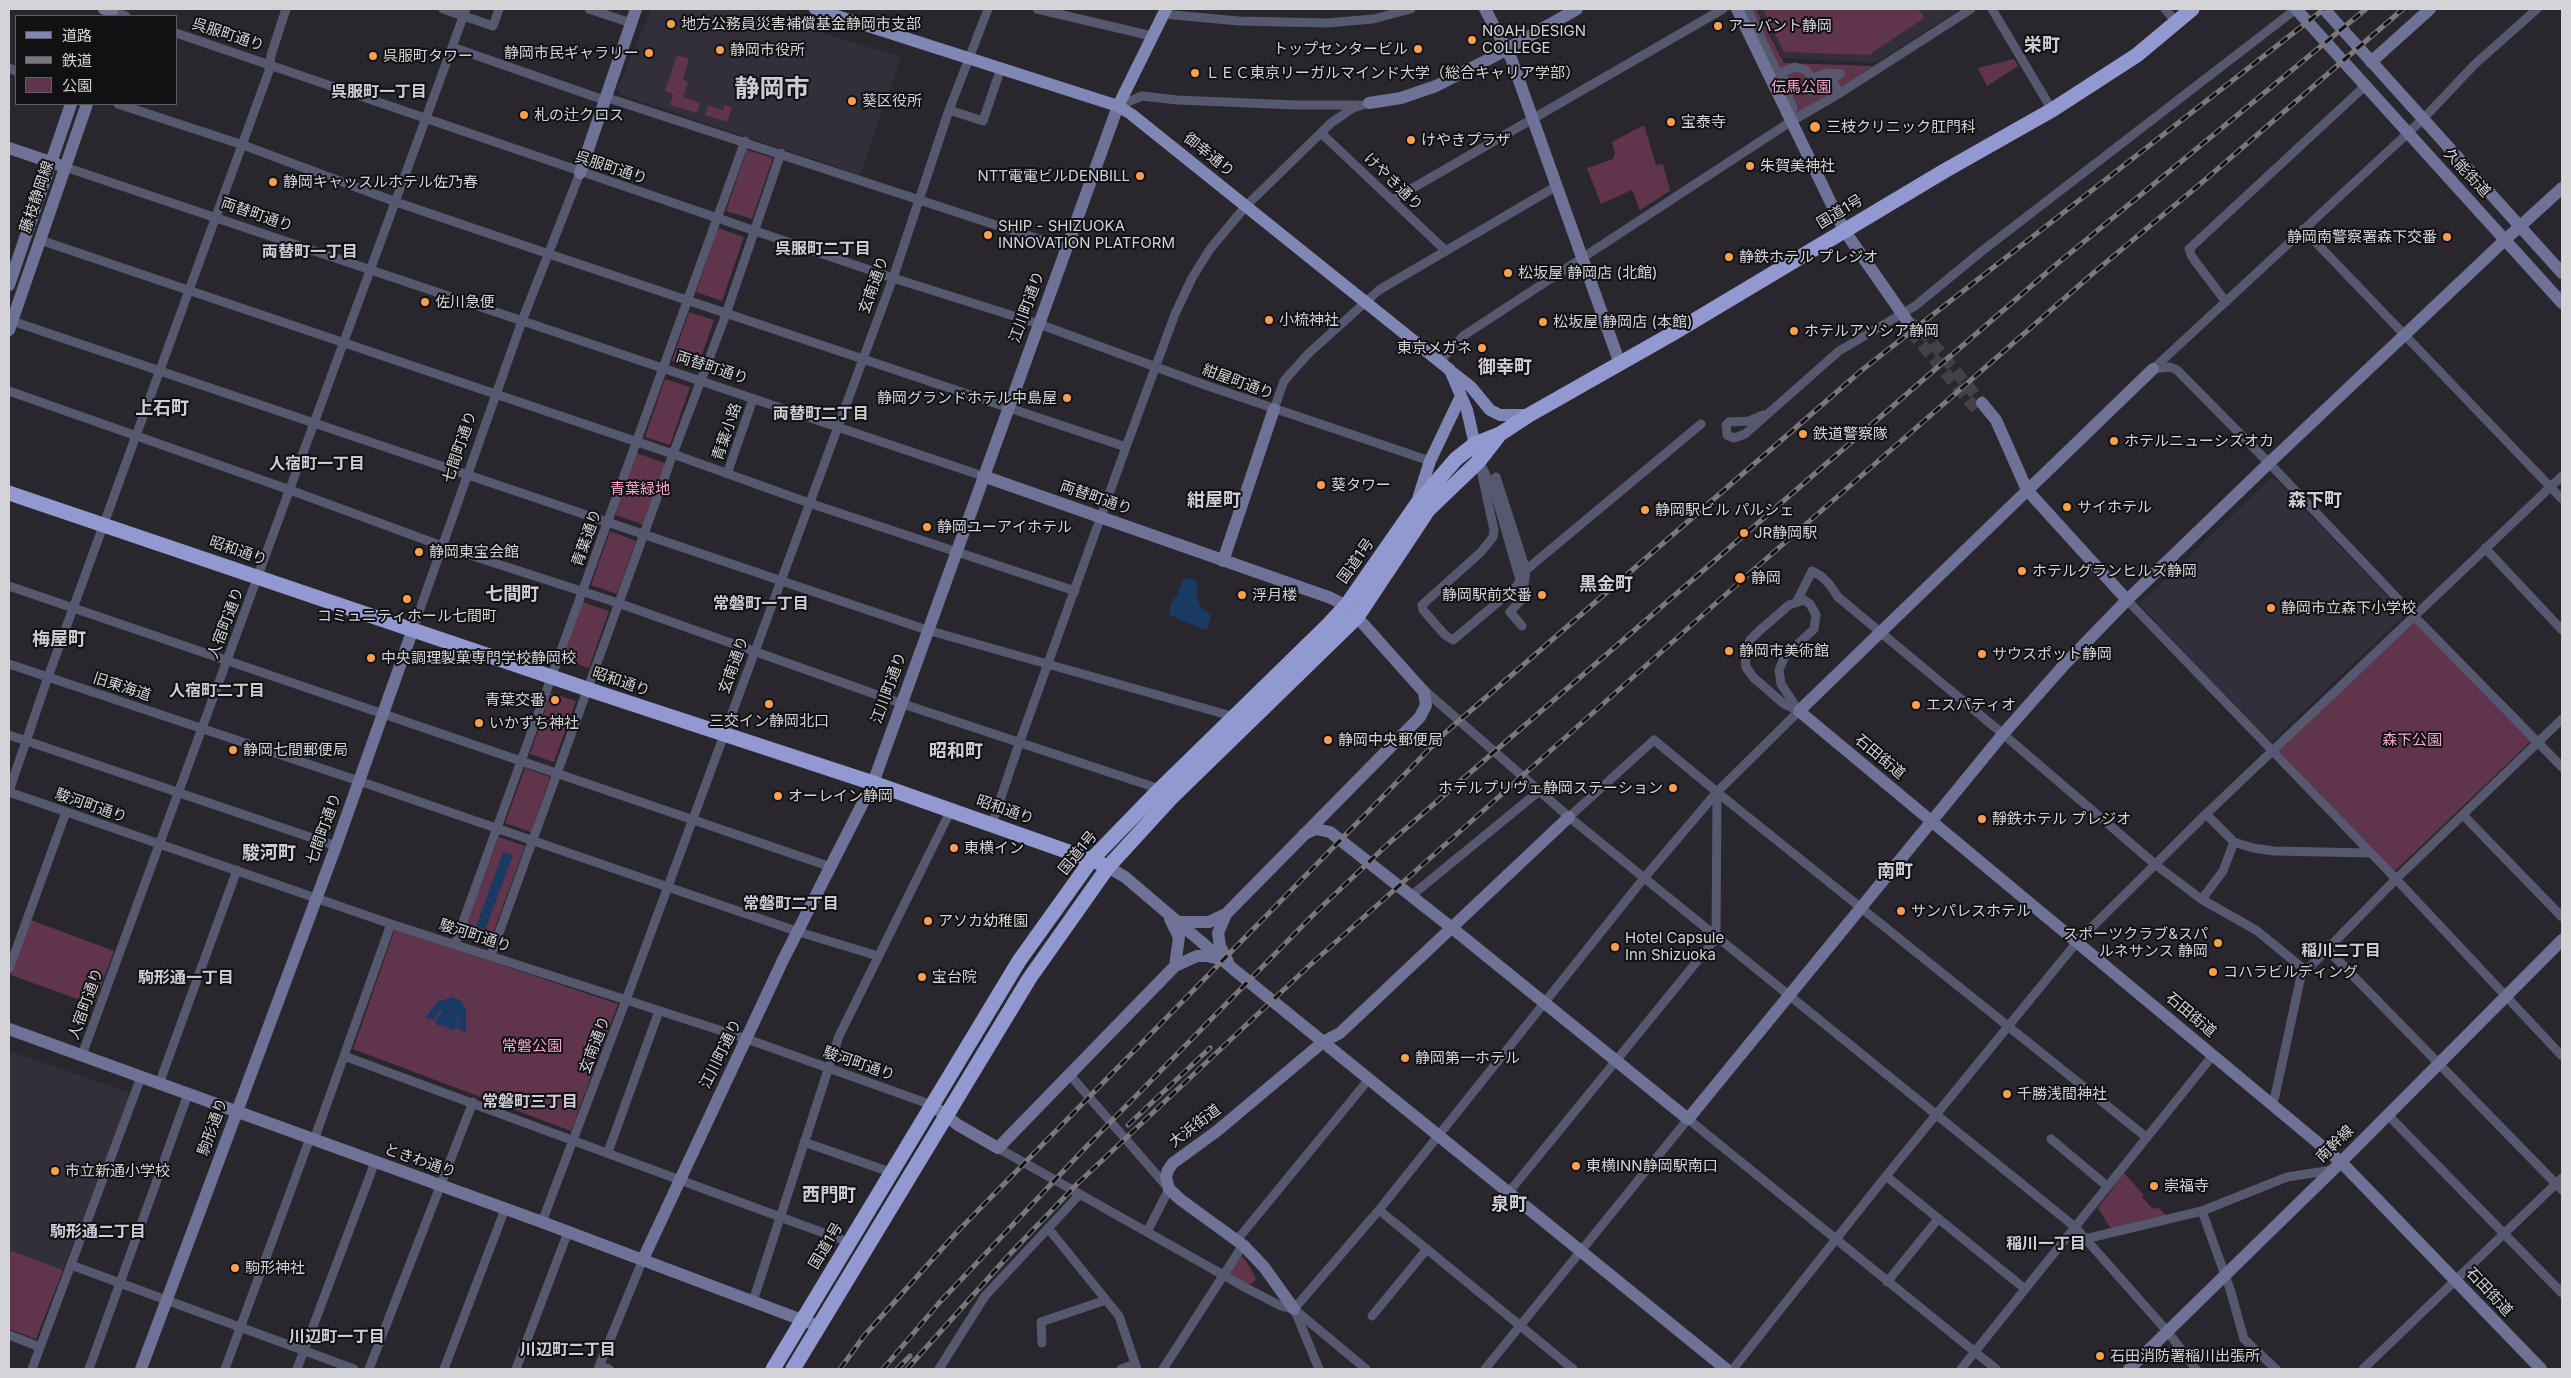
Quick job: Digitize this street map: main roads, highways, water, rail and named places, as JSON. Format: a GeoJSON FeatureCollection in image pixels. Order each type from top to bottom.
{"type":"FeatureCollection","features":[{"type":"Feature","properties":{"kind":"highway","name":"国道1号"},"geometry":{"type":"LineString","coordinates":[[773,1369],[890,1172],[1020,961],[1092,859],[1160,789],[1346,606],[1417,504],[1456,459],[1474,444],[1500,434],[1529,415],[1620,364],[1844,230],[2052,110],[2137,55],[2192,9]]}},
{"type":"Feature","properties":{"kind":"highway","name":"国道1号"},"geometry":{"type":"LineString","coordinates":[[792,1369],[1029,979],[1108,867],[1172,797],[1357,617],[1428,510],[1479,461],[1500,434]]}},
{"type":"Feature","properties":{"kind":"highway","name":"昭和通り"},"geometry":{"type":"LineString","coordinates":[[9,493],[724,735],[873,783],[1092,859],[1108,867]]}},
{"type":"Feature","properties":{"kind":"main road","name":"御幸通り"},"geometry":{"type":"LineString","coordinates":[[820,9],[969,60],[1001,68],[1118,106],[1148,126],[1471,387],[1490,410],[1500,415],[1529,415]]}},
{"type":"Feature","properties":{"kind":"main road"},"geometry":{"type":"LineString","coordinates":[[1118,106],[1164,12]]}},
{"type":"Feature","properties":{"kind":"main road"},"geometry":{"type":"LineString","coordinates":[[1450,370],[1467,410],[1479,461]]}},
{"type":"Feature","properties":{"kind":"main road"},"geometry":{"type":"LineString","coordinates":[[1417,504],[1430,461],[1461,396]]}},
{"type":"Feature","properties":{"kind":"water"},"geometry":{"type":"Polygon","coordinates":[[[1183,579],[1193,579],[1197,582],[1197,597],[1200,606],[1211,615],[1207,629],[1202,629],[1170,615],[1169,611],[1173,599],[1177,596],[1183,579]]]}},
{"type":"Feature","properties":{"kind":"water"},"geometry":{"type":"Polygon","coordinates":[[[503,852],[513,855],[485,930],[476,927],[503,852]]]}},
{"type":"Feature","properties":{"kind":"water"},"geometry":{"type":"Polygon","coordinates":[[[452,997],[460,1000],[466,1008],[466,1033],[457,1029],[459,1019],[452,1010],[440,1010],[433,1020],[425,1018],[437,1002],[452,997]]]}},
{"type":"Feature","properties":{"kind":"water"},"geometry":{"type":"Polygon","coordinates":[[[443,1010],[449,1010],[456,1014],[458,1024],[456,1028],[451,1030],[444,1025],[438,1026],[435,1020],[443,1010]]]}},
{"type":"Feature","properties":{"kind":"tunnel"},"geometry":{"type":"LineString","coordinates":[[1976,409],[1913,334],[1908,322],[1920,328],[1982,403]]}},
{"type":"Feature","properties":{"kind":"railway"},"geometry":{"type":"LineString","coordinates":[[840,1369],[864,1336],[956,1233],[1445,733],[1862,370],[2324,9]]}},
{"type":"Feature","properties":{"kind":"railway"},"geometry":{"type":"LineString","coordinates":[[883,1369],[939,1303],[1087,1146],[1316,912],[1389,843],[2052,268],[2366,9]]}},
{"type":"Feature","properties":{"kind":"railway"},"geometry":{"type":"LineString","coordinates":[[907,1369],[1009,1255],[1077,1184],[1310,965],[1742,580],[2098,269],[2199,185],[2403,9]]}},
{"type":"Feature","properties":{"kind":"railway"},"geometry":{"type":"LineString","coordinates":[[1128,1125],[1210,1048]]}},
{"type":"Feature","properties":{"kind":"railway"},"geometry":{"type":"LineString","coordinates":[[897,1369],[910,1356]]}},
{"type":"Feature","properties":{"kind":"place","name":"地方公務員災害補償基金静岡市支部"},"geometry":{"type":"Point","coordinates":[671,24]}},
{"type":"Feature","properties":{"kind":"place","name":"アーバント静岡"},"geometry":{"type":"Point","coordinates":[1718,26]}},
{"type":"Feature","properties":{"kind":"place","name":"NOAH DESIGN COLLEGE"},"geometry":{"type":"Point","coordinates":[1472,40]}},
{"type":"Feature","properties":{"kind":"place","name":"トップセンタービル"},"geometry":{"type":"Point","coordinates":[1418,49]}},
{"type":"Feature","properties":{"kind":"place","name":"静岡市役所"},"geometry":{"type":"Point","coordinates":[720,50]}},
{"type":"Feature","properties":{"kind":"place","name":"静岡市民ギャラリー"},"geometry":{"type":"Point","coordinates":[649,53]}},
{"type":"Feature","properties":{"kind":"place","name":"呉服町タワー"},"geometry":{"type":"Point","coordinates":[373,56]}},
{"type":"Feature","properties":{"kind":"place","name":"ＬＥＣ東京リーガルマインド大学（総合キャリア学部）"},"geometry":{"type":"Point","coordinates":[1195,73]}},
{"type":"Feature","properties":{"kind":"place","name":"葵区役所"},"geometry":{"type":"Point","coordinates":[852,101]}},
{"type":"Feature","properties":{"kind":"place","name":"札の辻クロス"},"geometry":{"type":"Point","coordinates":[524,115]}},
{"type":"Feature","properties":{"kind":"place","name":"宝泰寺"},"geometry":{"type":"Point","coordinates":[1671,122]}},
{"type":"Feature","properties":{"kind":"place","name":"三枝クリニック肛門科"},"geometry":{"type":"Point","coordinates":[1815,127]}},
{"type":"Feature","properties":{"kind":"place","name":"けやきプラザ"},"geometry":{"type":"Point","coordinates":[1411,140]}},
{"type":"Feature","properties":{"kind":"place","name":"朱賀美神社"},"geometry":{"type":"Point","coordinates":[1750,166]}},
{"type":"Feature","properties":{"kind":"place","name":"NTT電電ビルDENBILL"},"geometry":{"type":"Point","coordinates":[1140,176]}},
{"type":"Feature","properties":{"kind":"place","name":"静岡キャッスルホテル佐乃春"},"geometry":{"type":"Point","coordinates":[273,182]}},
{"type":"Feature","properties":{"kind":"place","name":"SHIP - SHIZUOKA INNOVATION PLATFORM"},"geometry":{"type":"Point","coordinates":[988,235]}},
{"type":"Feature","properties":{"kind":"place","name":"静岡南警察署森下交番"},"geometry":{"type":"Point","coordinates":[2447,237]}},
{"type":"Feature","properties":{"kind":"place","name":"静鉄ホテル プレジオ"},"geometry":{"type":"Point","coordinates":[1729,257]}},
{"type":"Feature","properties":{"kind":"place","name":"松坂屋 静岡店 (北館)"},"geometry":{"type":"Point","coordinates":[1508,273]}},
{"type":"Feature","properties":{"kind":"place","name":"佐川急便"},"geometry":{"type":"Point","coordinates":[425,302]}},
{"type":"Feature","properties":{"kind":"place","name":"小梳神社"},"geometry":{"type":"Point","coordinates":[1269,320]}},
{"type":"Feature","properties":{"kind":"place","name":"松坂屋 静岡店 (本館)"},"geometry":{"type":"Point","coordinates":[1543,322]}},
{"type":"Feature","properties":{"kind":"place","name":"ホテルアソシア静岡"},"geometry":{"type":"Point","coordinates":[1794,331]}},
{"type":"Feature","properties":{"kind":"place","name":"東京メガネ"},"geometry":{"type":"Point","coordinates":[1482,348]}},
{"type":"Feature","properties":{"kind":"place","name":"静岡グランドホテル中島屋"},"geometry":{"type":"Point","coordinates":[1067,398]}},
{"type":"Feature","properties":{"kind":"place","name":"鉄道警察隊"},"geometry":{"type":"Point","coordinates":[1803,434]}},
{"type":"Feature","properties":{"kind":"place","name":"ホテルニューシズオカ"},"geometry":{"type":"Point","coordinates":[2114,441]}},
{"type":"Feature","properties":{"kind":"place","name":"葵タワー"},"geometry":{"type":"Point","coordinates":[1321,485]}},
{"type":"Feature","properties":{"kind":"place","name":"サイホテル"},"geometry":{"type":"Point","coordinates":[2067,507]}},
{"type":"Feature","properties":{"kind":"place","name":"静岡駅ビル パルシェ"},"geometry":{"type":"Point","coordinates":[1645,510]}},
{"type":"Feature","properties":{"kind":"place","name":"静岡ユーアイホテル"},"geometry":{"type":"Point","coordinates":[927,527]}},
{"type":"Feature","properties":{"kind":"place","name":"JR静岡駅"},"geometry":{"type":"Point","coordinates":[1744,533]}},
{"type":"Feature","properties":{"kind":"place","name":"静岡東宝会館"},"geometry":{"type":"Point","coordinates":[419,552]}},
{"type":"Feature","properties":{"kind":"place","name":"ホテルグランヒルズ静岡"},"geometry":{"type":"Point","coordinates":[2022,571]}},
{"type":"Feature","properties":{"kind":"place","name":"静岡"},"geometry":{"type":"Point","coordinates":[1740,578]}},
{"type":"Feature","properties":{"kind":"place","name":"浮月楼"},"geometry":{"type":"Point","coordinates":[1242,595]}},
{"type":"Feature","properties":{"kind":"place","name":"静岡駅前交番"},"geometry":{"type":"Point","coordinates":[1542,595]}},
{"type":"Feature","properties":{"kind":"place","name":"コミュニティホール七間町"},"geometry":{"type":"Point","coordinates":[407,599]}},
{"type":"Feature","properties":{"kind":"place","name":"静岡市立森下小学校"},"geometry":{"type":"Point","coordinates":[2271,608]}},
{"type":"Feature","properties":{"kind":"place","name":"静岡市美術館"},"geometry":{"type":"Point","coordinates":[1729,651]}},
{"type":"Feature","properties":{"kind":"place","name":"サウスポット静岡"},"geometry":{"type":"Point","coordinates":[1982,654]}},
{"type":"Feature","properties":{"kind":"place","name":"中央調理製菓専門学校静岡校"},"geometry":{"type":"Point","coordinates":[371,658]}},
{"type":"Feature","properties":{"kind":"place","name":"青葉交番"},"geometry":{"type":"Point","coordinates":[555,700]}},
{"type":"Feature","properties":{"kind":"place","name":"三交イン静岡北口"},"geometry":{"type":"Point","coordinates":[769,704]}},
{"type":"Feature","properties":{"kind":"place","name":"エスパティオ"},"geometry":{"type":"Point","coordinates":[1916,705]}},
{"type":"Feature","properties":{"kind":"place","name":"いかずち神社"},"geometry":{"type":"Point","coordinates":[479,723]}},
{"type":"Feature","properties":{"kind":"place","name":"静岡中央郵便局"},"geometry":{"type":"Point","coordinates":[1328,740]}},
{"type":"Feature","properties":{"kind":"place","name":"静岡七間郵便局"},"geometry":{"type":"Point","coordinates":[233,750]}},
{"type":"Feature","properties":{"kind":"place","name":"ホテルプリヴェ静岡ステーション"},"geometry":{"type":"Point","coordinates":[1673,788]}},
{"type":"Feature","properties":{"kind":"place","name":"オーレイン静岡"},"geometry":{"type":"Point","coordinates":[778,796]}},
{"type":"Feature","properties":{"kind":"place","name":"靜鉄ホテル プレジオ"},"geometry":{"type":"Point","coordinates":[1982,819]}},
{"type":"Feature","properties":{"kind":"place","name":"東横イン"},"geometry":{"type":"Point","coordinates":[954,848]}},
{"type":"Feature","properties":{"kind":"place","name":"サンパレスホテル"},"geometry":{"type":"Point","coordinates":[1901,911]}},
{"type":"Feature","properties":{"kind":"place","name":"アソカ幼稚園"},"geometry":{"type":"Point","coordinates":[928,921]}},
{"type":"Feature","properties":{"kind":"place","name":"スポーツクラブ&スパ ルネサンス 静岡"},"geometry":{"type":"Point","coordinates":[2218,943]}},
{"type":"Feature","properties":{"kind":"place","name":"Hotel Capsule Inn Shizuoka"},"geometry":{"type":"Point","coordinates":[1615,947]}},
{"type":"Feature","properties":{"kind":"place","name":"コハラビルディング"},"geometry":{"type":"Point","coordinates":[2213,972]}},
{"type":"Feature","properties":{"kind":"place","name":"宝台院"},"geometry":{"type":"Point","coordinates":[922,977]}},
{"type":"Feature","properties":{"kind":"place","name":"静岡第一ホテル"},"geometry":{"type":"Point","coordinates":[1405,1058]}},
{"type":"Feature","properties":{"kind":"place","name":"千勝浅間神社"},"geometry":{"type":"Point","coordinates":[2007,1094]}},
{"type":"Feature","properties":{"kind":"place","name":"東横INN静岡駅南口"},"geometry":{"type":"Point","coordinates":[1576,1166]}},
{"type":"Feature","properties":{"kind":"place","name":"市立新通小学校"},"geometry":{"type":"Point","coordinates":[55,1171]}},
{"type":"Feature","properties":{"kind":"place","name":"崇福寺"},"geometry":{"type":"Point","coordinates":[2154,1186]}},
{"type":"Feature","properties":{"kind":"place","name":"駒形神社"},"geometry":{"type":"Point","coordinates":[235,1268]}},
{"type":"Feature","properties":{"kind":"place","name":"石田消防署稲川出張所"},"geometry":{"type":"Point","coordinates":[2100,1356]}},
{"type":"Feature","properties":{"kind":"district","name":"栄町"},"geometry":{"type":"Point","coordinates":[2042,46]}},
{"type":"Feature","properties":{"kind":"district","name":"静岡市"},"geometry":{"type":"Point","coordinates":[772,89]}},
{"type":"Feature","properties":{"kind":"district","name":"呉服町一丁目"},"geometry":{"type":"Point","coordinates":[379,92]}},
{"type":"Feature","properties":{"kind":"district","name":"呉服町二丁目"},"geometry":{"type":"Point","coordinates":[823,249]}},
{"type":"Feature","properties":{"kind":"district","name":"両替町一丁目"},"geometry":{"type":"Point","coordinates":[310,252]}},
{"type":"Feature","properties":{"kind":"district","name":"御幸町"},"geometry":{"type":"Point","coordinates":[1505,368]}},
{"type":"Feature","properties":{"kind":"district","name":"上石町"},"geometry":{"type":"Point","coordinates":[162,409]}},
{"type":"Feature","properties":{"kind":"district","name":"両替町二丁目"},"geometry":{"type":"Point","coordinates":[821,414]}},
{"type":"Feature","properties":{"kind":"district","name":"人宿町一丁目"},"geometry":{"type":"Point","coordinates":[317,464]}},
{"type":"Feature","properties":{"kind":"district","name":"紺屋町"},"geometry":{"type":"Point","coordinates":[1214,501]}},
{"type":"Feature","properties":{"kind":"district","name":"森下町"},"geometry":{"type":"Point","coordinates":[2315,501]}},
{"type":"Feature","properties":{"kind":"district","name":"黒金町"},"geometry":{"type":"Point","coordinates":[1606,585]}},
{"type":"Feature","properties":{"kind":"district","name":"七間町"},"geometry":{"type":"Point","coordinates":[512,595]}},
{"type":"Feature","properties":{"kind":"district","name":"常磐町一丁目"},"geometry":{"type":"Point","coordinates":[761,604]}},
{"type":"Feature","properties":{"kind":"district","name":"梅屋町"},"geometry":{"type":"Point","coordinates":[59,640]}},
{"type":"Feature","properties":{"kind":"district","name":"人宿町二丁目"},"geometry":{"type":"Point","coordinates":[217,691]}},
{"type":"Feature","properties":{"kind":"district","name":"昭和町"},"geometry":{"type":"Point","coordinates":[956,752]}},
{"type":"Feature","properties":{"kind":"district","name":"駿河町"},"geometry":{"type":"Point","coordinates":[269,854]}},
{"type":"Feature","properties":{"kind":"district","name":"南町"},"geometry":{"type":"Point","coordinates":[1895,872]}},
{"type":"Feature","properties":{"kind":"district","name":"常磐町二丁目"},"geometry":{"type":"Point","coordinates":[791,904]}},
{"type":"Feature","properties":{"kind":"district","name":"稲川二丁目"},"geometry":{"type":"Point","coordinates":[2341,951]}},
{"type":"Feature","properties":{"kind":"district","name":"駒形通一丁目"},"geometry":{"type":"Point","coordinates":[186,978]}},
{"type":"Feature","properties":{"kind":"district","name":"常磐町三丁目"},"geometry":{"type":"Point","coordinates":[530,1102]}},
{"type":"Feature","properties":{"kind":"district","name":"西門町"},"geometry":{"type":"Point","coordinates":[829,1196]}},
{"type":"Feature","properties":{"kind":"district","name":"泉町"},"geometry":{"type":"Point","coordinates":[1509,1205]}},
{"type":"Feature","properties":{"kind":"district","name":"駒形通二丁目"},"geometry":{"type":"Point","coordinates":[98,1232]}},
{"type":"Feature","properties":{"kind":"district","name":"稲川一丁目"},"geometry":{"type":"Point","coordinates":[2046,1244]}},
{"type":"Feature","properties":{"kind":"district","name":"川辺町一丁目"},"geometry":{"type":"Point","coordinates":[337,1337]}},
{"type":"Feature","properties":{"kind":"district","name":"川辺町二丁目"},"geometry":{"type":"Point","coordinates":[568,1350]}},
{"type":"Feature","properties":{"kind":"park label","name":"伝馬公園"},"geometry":{"type":"Point","coordinates":[1801,87]}},
{"type":"Feature","properties":{"kind":"park label","name":"青葉緑地"},"geometry":{"type":"Point","coordinates":[640,489]}},
{"type":"Feature","properties":{"kind":"park label","name":"森下公園"},"geometry":{"type":"Point","coordinates":[2412,740]}},
{"type":"Feature","properties":{"kind":"park label","name":"常磐公園"},"geometry":{"type":"Point","coordinates":[532,1046]}}]}
